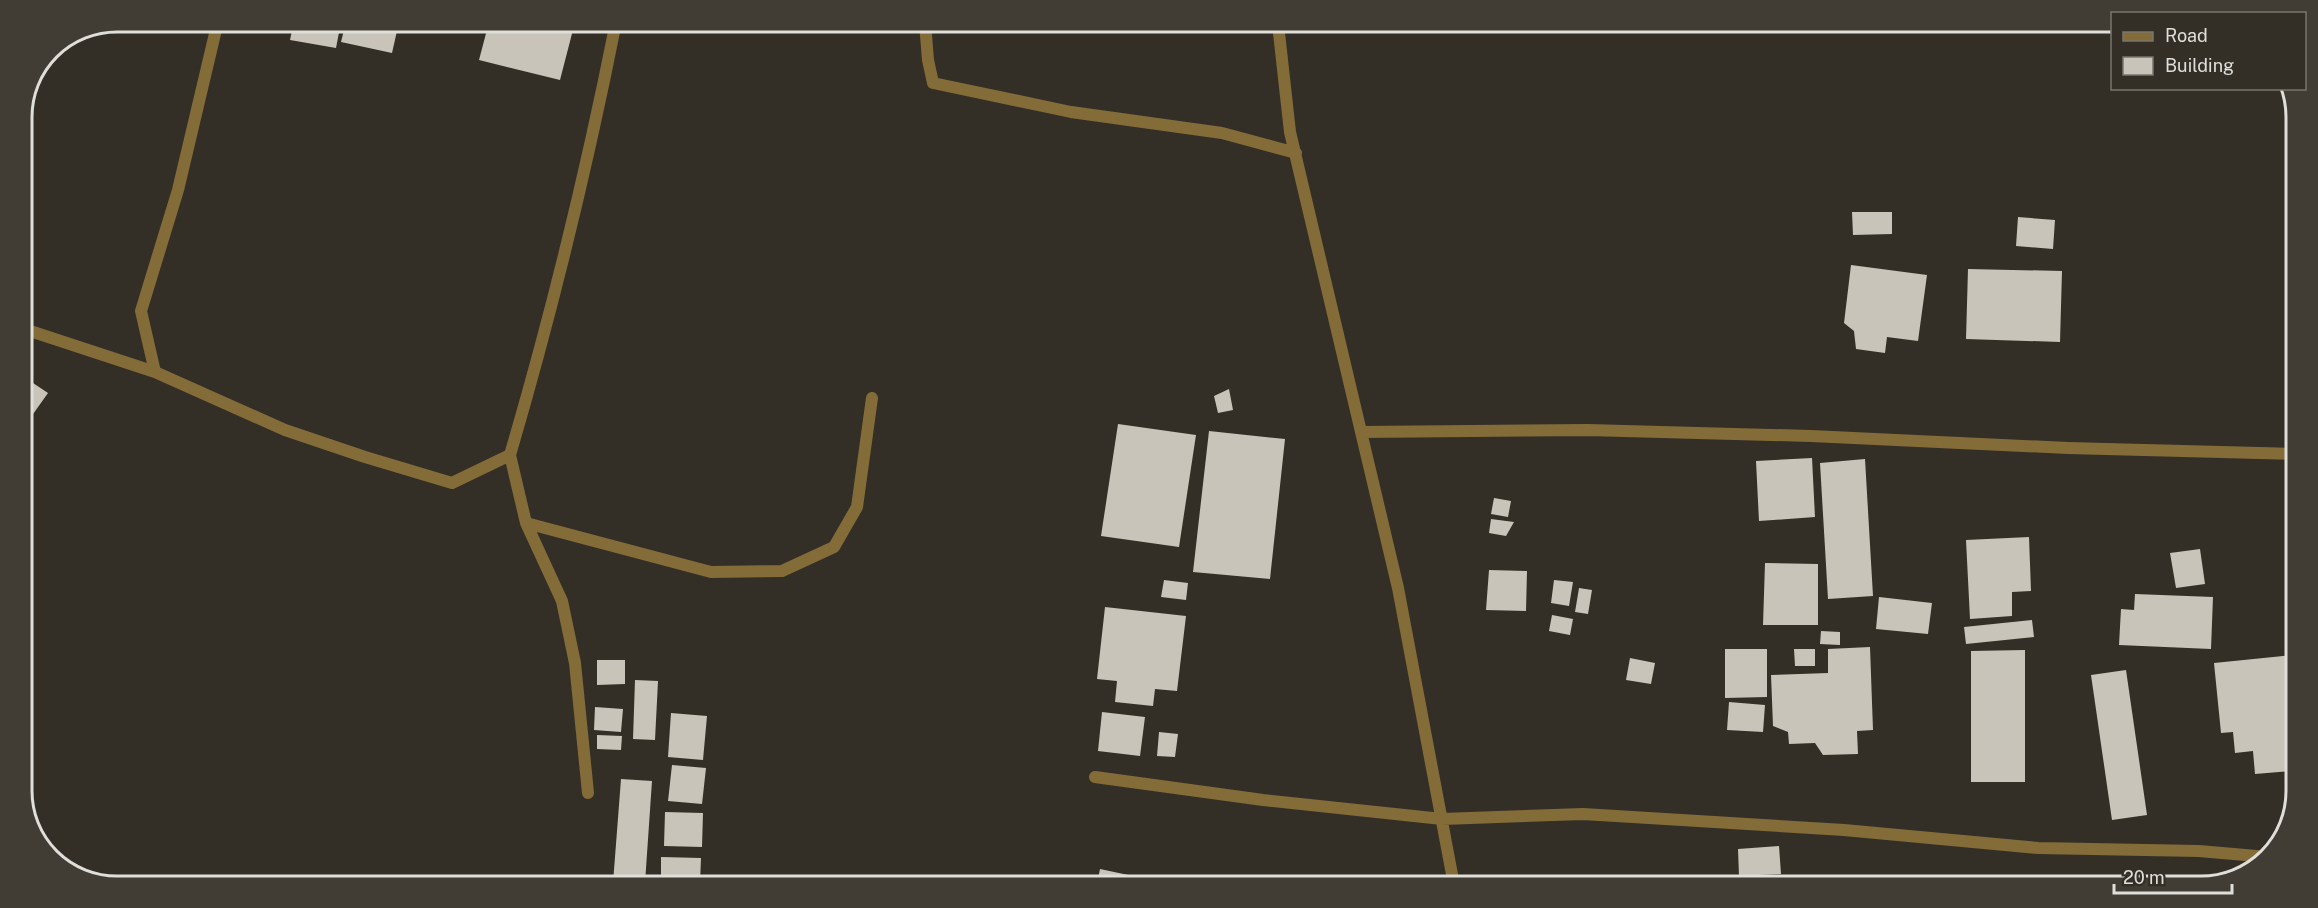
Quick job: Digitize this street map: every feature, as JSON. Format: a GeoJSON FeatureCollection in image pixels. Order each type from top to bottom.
{"type":"FeatureCollection","features":[{"type":"Feature","properties":{"kind":"street"},"geometry":{"type":"LineString","coordinates":[[155,372],[141,311],[178,190],[215,32]]}},
{"type":"Feature","properties":{"kind":"street"},"geometry":{"type":"LineString","coordinates":[[588,793],[574,663],[562,601],[526,523],[510,455],[542,347],[592,142],[614,32]]}},
{"type":"Feature","properties":{"kind":"street"},"geometry":{"type":"LineString","coordinates":[[926,32],[933,82],[1071,112],[1222,133],[1296,153]]}},
{"type":"Feature","properties":{"kind":"street"},"geometry":{"type":"LineString","coordinates":[[1279,32],[1290,132],[1398,588],[1452,876]]}},
{"type":"Feature","properties":{"kind":"street"},"geometry":{"type":"LineString","coordinates":[[32,332],[155,372],[285,430],[452,483],[510,455]]}},
{"type":"Feature","properties":{"kind":"street"},"geometry":{"type":"LineString","coordinates":[[526,523],[711,572],[782,571],[834,547],[857,507],[872,398]]}},
{"type":"Feature","properties":{"kind":"street"},"geometry":{"type":"LineString","coordinates":[[1361,432],[1647,432],[2286,454]]}},
{"type":"Feature","properties":{"kind":"street"},"geometry":{"type":"LineString","coordinates":[[1095,777],[1263,800],[1442,819],[1583,814],[1844,830],[2038,848],[2199,851],[2257,855]]}},
{"type":"Feature","properties":{"kind":"building"},"geometry":{"type":"Polygon","coordinates":[[[292,32],[339,32],[336,48],[290,40],[292,32]]]}},
{"type":"Feature","properties":{"kind":"building"},"geometry":{"type":"Polygon","coordinates":[[[344,32],[397,32],[392,53],[341,42],[344,32]]]}},
{"type":"Feature","properties":{"kind":"building"},"geometry":{"type":"Polygon","coordinates":[[[486,32],[572,32],[560,80],[479,60],[486,32]]]}},
{"type":"Feature","properties":{"kind":"building"},"geometry":{"type":"Polygon","coordinates":[[[1852,212],[1892,212],[1892,234],[1853,235],[1852,212]]]}},
{"type":"Feature","properties":{"kind":"building"},"geometry":{"type":"Polygon","coordinates":[[[2018,217],[2055,220],[2053,249],[2016,246],[2018,217]]]}},
{"type":"Feature","properties":{"kind":"building"},"geometry":{"type":"Polygon","coordinates":[[[1851,265],[1927,275],[1918,341],[1887,337],[1885,353],[1856,349],[1854,331],[1844,323],[1851,265]]]}},
{"type":"Feature","properties":{"kind":"building"},"geometry":{"type":"Polygon","coordinates":[[[1968,269],[2062,271],[2060,342],[1966,339],[1968,269]]]}},
{"type":"Feature","properties":{"kind":"building"},"geometry":{"type":"Polygon","coordinates":[[[32,382],[48,393],[32,416],[32,382]]]}},
{"type":"Feature","properties":{"kind":"building"},"geometry":{"type":"Polygon","coordinates":[[[1229,389],[1233,410],[1218,413],[1214,396],[1229,389]]]}},
{"type":"Feature","properties":{"kind":"building"},"geometry":{"type":"Polygon","coordinates":[[[1118,424],[1196,435],[1179,547],[1101,536],[1118,424]]]}},
{"type":"Feature","properties":{"kind":"building"},"geometry":{"type":"Polygon","coordinates":[[[1209,431],[1285,439],[1270,579],[1193,572],[1209,431]]]}},
{"type":"Feature","properties":{"kind":"building"},"geometry":{"type":"Polygon","coordinates":[[[1812,458],[1815,517],[1759,521],[1756,461],[1812,458]]]}},
{"type":"Feature","properties":{"kind":"building"},"geometry":{"type":"Polygon","coordinates":[[[1865,459],[1873,596],[1828,599],[1820,463],[1865,459]]]}},
{"type":"Feature","properties":{"kind":"building"},"geometry":{"type":"Polygon","coordinates":[[[1494,498],[1511,501],[1508,517],[1491,514],[1494,498]]]}},
{"type":"Feature","properties":{"kind":"building"},"geometry":{"type":"Polygon","coordinates":[[[1491,519],[1514,522],[1506,536],[1489,533],[1491,519]]]}},
{"type":"Feature","properties":{"kind":"building"},"geometry":{"type":"Polygon","coordinates":[[[2029,537],[2031,591],[2012,592],[2012,616],[1970,619],[1966,540],[2029,537]]]}},
{"type":"Feature","properties":{"kind":"building"},"geometry":{"type":"Polygon","coordinates":[[[2200,549],[2205,584],[2176,588],[2170,553],[2200,549]]]}},
{"type":"Feature","properties":{"kind":"building"},"geometry":{"type":"Polygon","coordinates":[[[1765,563],[1818,564],[1818,625],[1763,625],[1765,563]]]}},
{"type":"Feature","properties":{"kind":"building"},"geometry":{"type":"Polygon","coordinates":[[[1489,570],[1527,571],[1526,611],[1486,610],[1489,570]]]}},
{"type":"Feature","properties":{"kind":"building"},"geometry":{"type":"Polygon","coordinates":[[[1164,580],[1188,583],[1186,600],[1161,597],[1164,580]]]}},
{"type":"Feature","properties":{"kind":"building"},"geometry":{"type":"Polygon","coordinates":[[[1554,580],[1573,582],[1569,606],[1551,603],[1554,580]]]}},
{"type":"Feature","properties":{"kind":"building"},"geometry":{"type":"Polygon","coordinates":[[[1579,588],[1592,590],[1588,614],[1575,612],[1579,588]]]}},
{"type":"Feature","properties":{"kind":"building"},"geometry":{"type":"Polygon","coordinates":[[[2135,594],[2213,597],[2211,649],[2119,645],[2121,609],[2134,610],[2135,594]]]}},
{"type":"Feature","properties":{"kind":"building"},"geometry":{"type":"Polygon","coordinates":[[[1879,597],[1932,603],[1928,634],[1876,629],[1879,597]]]}},
{"type":"Feature","properties":{"kind":"building"},"geometry":{"type":"Polygon","coordinates":[[[1105,607],[1186,616],[1177,691],[1155,689],[1153,706],[1115,702],[1117,681],[1097,679],[1105,607]]]}},
{"type":"Feature","properties":{"kind":"building"},"geometry":{"type":"Polygon","coordinates":[[[1552,615],[1573,619],[1570,635],[1549,631],[1552,615]]]}},
{"type":"Feature","properties":{"kind":"building"},"geometry":{"type":"Polygon","coordinates":[[[2032,620],[2034,637],[1966,644],[1964,627],[2032,620]]]}},
{"type":"Feature","properties":{"kind":"building"},"geometry":{"type":"Polygon","coordinates":[[[1821,631],[1840,632],[1840,645],[1820,644],[1821,631]]]}},
{"type":"Feature","properties":{"kind":"building"},"geometry":{"type":"Polygon","coordinates":[[[1870,647],[1873,730],[1857,731],[1858,754],[1823,755],[1815,743],[1789,744],[1788,732],[1773,726],[1771,675],[1828,673],[1828,649],[1870,647]]]}},
{"type":"Feature","properties":{"kind":"building"},"geometry":{"type":"Polygon","coordinates":[[[1725,649],[1767,649],[1767,697],[1725,698],[1725,649]]]}},
{"type":"Feature","properties":{"kind":"building"},"geometry":{"type":"Polygon","coordinates":[[[1794,649],[1815,649],[1815,666],[1795,666],[1794,649]]]}},
{"type":"Feature","properties":{"kind":"building"},"geometry":{"type":"Polygon","coordinates":[[[2025,650],[2025,782],[1971,782],[1971,651],[2025,650]]]}},
{"type":"Feature","properties":{"kind":"building"},"geometry":{"type":"Polygon","coordinates":[[[2286,656],[2286,771],[2255,774],[2253,751],[2235,753],[2233,732],[2221,733],[2214,663],[2286,656]]]}},
{"type":"Feature","properties":{"kind":"building"},"geometry":{"type":"Polygon","coordinates":[[[1630,658],[1655,663],[1651,684],[1626,680],[1630,658]]]}},
{"type":"Feature","properties":{"kind":"building"},"geometry":{"type":"Polygon","coordinates":[[[597,660],[625,660],[625,684],[597,685],[597,660]]]}},
{"type":"Feature","properties":{"kind":"building"},"geometry":{"type":"Polygon","coordinates":[[[2126,670],[2147,815],[2112,820],[2091,675],[2126,670]]]}},
{"type":"Feature","properties":{"kind":"building"},"geometry":{"type":"Polygon","coordinates":[[[635,680],[658,681],[655,740],[633,739],[635,680]]]}},
{"type":"Feature","properties":{"kind":"building"},"geometry":{"type":"Polygon","coordinates":[[[1729,702],[1765,705],[1763,732],[1727,730],[1729,702]]]}},
{"type":"Feature","properties":{"kind":"building"},"geometry":{"type":"Polygon","coordinates":[[[595,707],[623,709],[621,732],[594,730],[595,707]]]}},
{"type":"Feature","properties":{"kind":"building"},"geometry":{"type":"Polygon","coordinates":[[[1102,712],[1145,717],[1140,756],[1098,751],[1102,712]]]}},
{"type":"Feature","properties":{"kind":"building"},"geometry":{"type":"Polygon","coordinates":[[[671,713],[707,716],[703,760],[668,757],[671,713]]]}},
{"type":"Feature","properties":{"kind":"building"},"geometry":{"type":"Polygon","coordinates":[[[1159,732],[1178,734],[1175,757],[1157,756],[1159,732]]]}},
{"type":"Feature","properties":{"kind":"building"},"geometry":{"type":"Polygon","coordinates":[[[597,735],[622,736],[621,750],[597,749],[597,735]]]}},
{"type":"Feature","properties":{"kind":"building"},"geometry":{"type":"Polygon","coordinates":[[[672,765],[706,768],[702,804],[668,801],[672,765]]]}},
{"type":"Feature","properties":{"kind":"building"},"geometry":{"type":"Polygon","coordinates":[[[621,779],[652,781],[645,876],[614,876],[621,779]]]}},
{"type":"Feature","properties":{"kind":"building"},"geometry":{"type":"Polygon","coordinates":[[[665,812],[703,813],[702,847],[664,846],[665,812]]]}},
{"type":"Feature","properties":{"kind":"building"},"geometry":{"type":"Polygon","coordinates":[[[1779,846],[1781,874],[1739,876],[1738,849],[1779,846]]]}},
{"type":"Feature","properties":{"kind":"building"},"geometry":{"type":"Polygon","coordinates":[[[661,857],[701,858],[700,876],[661,876],[661,857]]]}},
{"type":"Feature","properties":{"kind":"building"},"geometry":{"type":"Polygon","coordinates":[[[1100,869],[1133,876],[1099,876],[1100,869]]]}}]}
